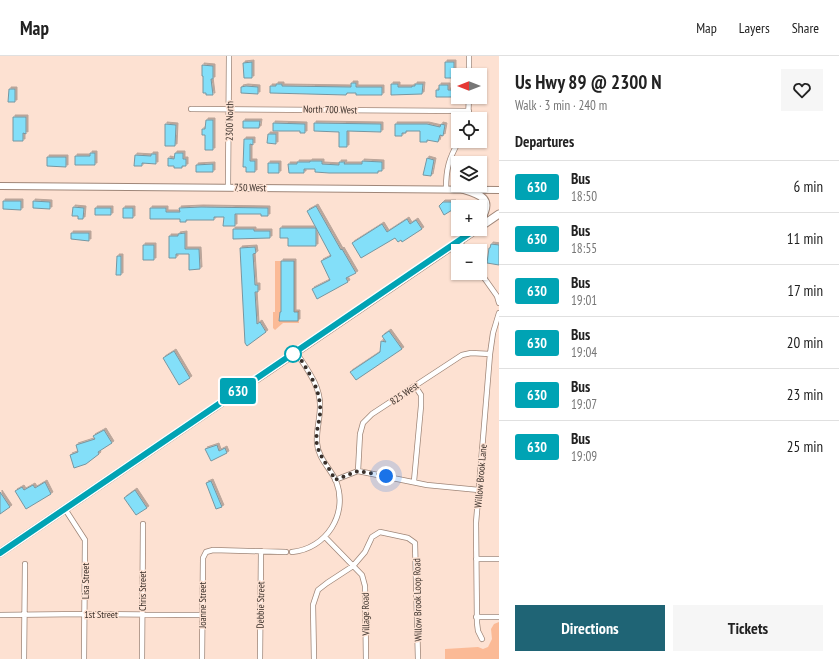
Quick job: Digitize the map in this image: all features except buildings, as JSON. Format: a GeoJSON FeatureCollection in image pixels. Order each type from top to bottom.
{"type":"FeatureCollection","features":[{"type":"Feature","properties":{"kind":"main road"},"geometry":{"type":"LineString","coordinates":[[472,192],[484,198],[484,200]]}},
{"type":"Feature","properties":{"kind":"main road"},"geometry":{"type":"LineString","coordinates":[[487,222],[499,214]]}},
{"type":"Feature","properties":{"kind":"main road"},"geometry":{"type":"LineString","coordinates":[[0,553],[466,236]]}},
{"type":"Feature","properties":{"kind":"street","name":"2300 North"},"geometry":{"type":"LineString","coordinates":[[228,187],[229,56]]}},
{"type":"Feature","properties":{"kind":"street"},"geometry":{"type":"LineString","coordinates":[[469,56],[469,68]]}},
{"type":"Feature","properties":{"kind":"street"},"geometry":{"type":"LineString","coordinates":[[469,104],[469,111]]}},
{"type":"Feature","properties":{"kind":"street","name":"North 700 West"},"geometry":{"type":"LineString","coordinates":[[192,109],[469,111]]}},
{"type":"Feature","properties":{"kind":"street"},"geometry":{"type":"LineString","coordinates":[[446,189],[447,170],[450,158],[456,148]]}},
{"type":"Feature","properties":{"kind":"street","name":"750 West"},"geometry":{"type":"LineString","coordinates":[[0,186],[451,189]]}},
{"type":"Feature","properties":{"kind":"street","name":"750 West"},"geometry":{"type":"LineString","coordinates":[[487,190],[499,190]]}},
{"type":"Feature","properties":{"kind":"street"},"geometry":{"type":"LineString","coordinates":[[486,280],[497,296],[499,303]]}},
{"type":"Feature","properties":{"kind":"street","name":"Willow Brook Lane"},"geometry":{"type":"LineString","coordinates":[[482,639],[477,627],[476,617],[476,522],[490,354],[493,333],[499,313]]}},
{"type":"Feature","properties":{"kind":"street"},"geometry":{"type":"LineString","coordinates":[[292,552],[308,548],[325,537],[338,514],[340,495],[335,480],[322,458],[317,444],[317,431],[321,405],[318,390],[296,352]]}},
{"type":"Feature","properties":{"kind":"street","name":"825 West"},"geometry":{"type":"LineString","coordinates":[[358,471],[360,434],[363,424],[372,414],[462,355],[471,353],[490,354]]}},
{"type":"Feature","properties":{"kind":"street"},"geometry":{"type":"LineString","coordinates":[[414,481],[421,406],[421,395],[415,386]]}},
{"type":"Feature","properties":{"kind":"street"},"geometry":{"type":"LineString","coordinates":[[335,480],[358,471],[427,484],[478,490]]}},
{"type":"Feature","properties":{"kind":"street","name":"Lisa Street"},"geometry":{"type":"LineString","coordinates":[[65,509],[85,540],[84,659]]}},
{"type":"Feature","properties":{"kind":"street","name":"Chris Street"},"geometry":{"type":"LineString","coordinates":[[142,659],[143,524]]}},
{"type":"Feature","properties":{"kind":"street","name":"Willow Brook Loop Road"},"geometry":{"type":"LineString","coordinates":[[314,659],[313,605],[318,590],[353,566],[365,552],[372,537],[380,532],[408,538],[415,543],[418,659]]}},
{"type":"Feature","properties":{"kind":"street","name":"Village Road"},"geometry":{"type":"LineString","coordinates":[[325,537],[362,575],[365,586],[366,659]]}},
{"type":"Feature","properties":{"kind":"street","name":"Joanne Street"},"geometry":{"type":"LineString","coordinates":[[202,659],[203,558],[206,552],[213,550],[261,551]]}},
{"type":"Feature","properties":{"kind":"street"},"geometry":{"type":"LineString","coordinates":[[261,551],[286,552]]}},
{"type":"Feature","properties":{"kind":"street","name":"Debbie Street"},"geometry":{"type":"LineString","coordinates":[[260,659],[261,551]]}},
{"type":"Feature","properties":{"kind":"street"},"geometry":{"type":"LineString","coordinates":[[476,559],[499,559]]}},
{"type":"Feature","properties":{"kind":"street"},"geometry":{"type":"LineString","coordinates":[[24,659],[25,564]]}},
{"type":"Feature","properties":{"kind":"street","name":"1st Street"},"geometry":{"type":"LineString","coordinates":[[0,615],[203,615]]}},
{"type":"Feature","properties":{"kind":"street"},"geometry":{"type":"LineString","coordinates":[[476,617],[499,617]]}},
{"type":"Feature","properties":{"kind":"shaded area"},"geometry":{"type":"Polygon","coordinates":[[[275,261],[295,261],[295,311],[299,311],[299,323],[283,323],[275,330],[273,328],[273,312],[275,312],[275,261]]]}},
{"type":"Feature","properties":{"kind":"shaded area"},"geometry":{"type":"Polygon","coordinates":[[[499,622],[499,659],[445,659],[445,649],[478,647],[483,649],[488,647],[492,639],[491,629],[494,624],[499,622]]]}},
{"type":"Feature","properties":{"kind":"bus line","name":"630"},"geometry":{"type":"LineString","coordinates":[[0,553],[466,236]]}},
{"type":"Feature","properties":{"kind":"route"},"geometry":{"type":"LineString","coordinates":[[293,354],[296,352],[318,390],[321,405],[317,431],[317,444],[322,458],[332,472],[335,480],[358,471],[386,476]]}}]}
